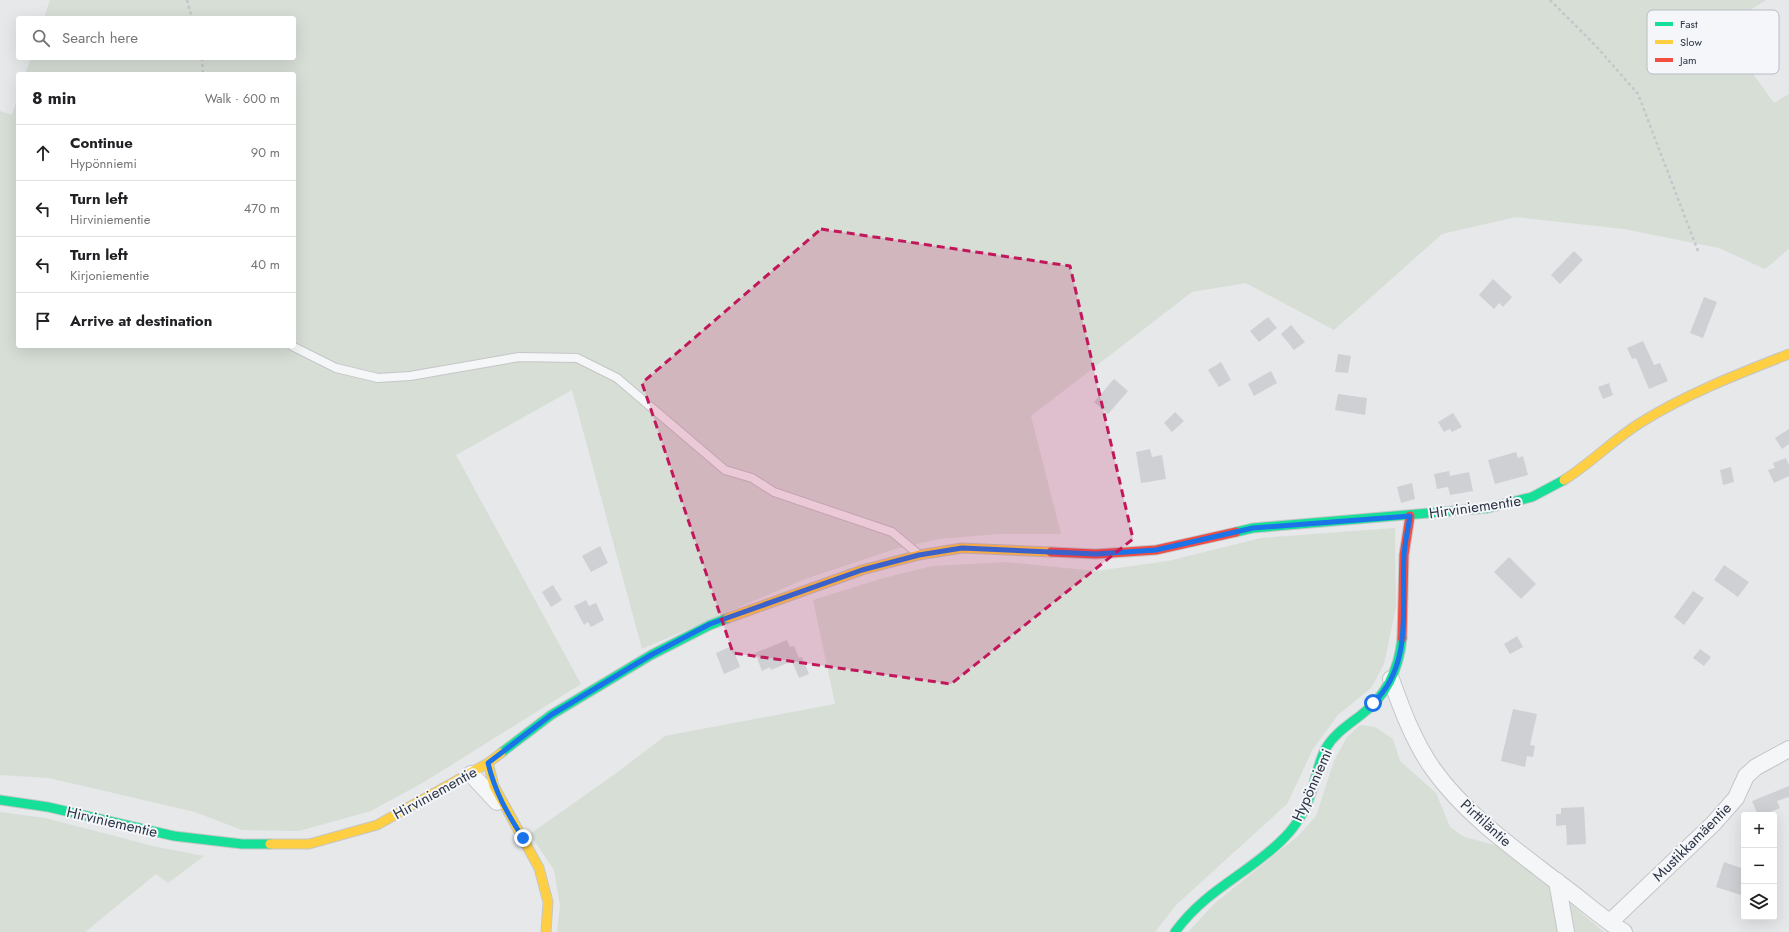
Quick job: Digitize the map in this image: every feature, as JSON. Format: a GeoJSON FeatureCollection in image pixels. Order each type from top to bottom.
{"type":"FeatureCollection","features":[{"type":"Feature","properties":{"kind":"street","name":"Hirviniementie"},"geometry":{"type":"LineString","coordinates":[[0,800],[48,807],[174,836],[242,844],[309,844],[377,825],[471,774],[488,763],[551,715],[651,655],[710,624],[862,570],[919,555],[962,548],[1096,554],[1156,550],[1253,528],[1410,516],[1488,508],[1525,500],[1558,485],[1638,424],[1680,400],[1730,376],[1789,354]]}},
{"type":"Feature","properties":{"kind":"street","name":"Hypönniemi"},"geometry":{"type":"LineString","coordinates":[[1175,932],[1195,908],[1280,842],[1298,822],[1308,802],[1317,771],[1326,750],[1341,729],[1383,694],[1391,679],[1402,639],[1404,618],[1404,555],[1410,516]]}},
{"type":"Feature","properties":{"kind":"street","name":"Pirttiläntie"},"geometry":{"type":"LineString","coordinates":[[1391,679],[1417,742],[1443,781],[1468,808],[1504,841],[1624,932]]}},
{"type":"Feature","properties":{"kind":"street","name":"Mustikkamäentie"},"geometry":{"type":"LineString","coordinates":[[1610,922],[1727,810],[1736,798],[1746,776],[1756,767],[1789,749]]}},
{"type":"Feature","properties":{"kind":"street"},"geometry":{"type":"LineString","coordinates":[[488,763],[494,786],[539,868],[548,902],[546,932]]}},
{"type":"Feature","properties":{"kind":"street"},"geometry":{"type":"LineString","coordinates":[[471,774],[507,812]]}},
{"type":"Feature","properties":{"kind":"street"},"geometry":{"type":"LineString","coordinates":[[1557,881],[1566,932]]}},
{"type":"Feature","properties":{"kind":"lane"},"geometry":{"type":"LineString","coordinates":[[296,348],[336,368],[378,378],[410,376],[519,357],[577,358],[617,378],[725,470],[752,478],[774,492],[892,532],[919,555]]}},
{"type":"Feature","properties":{"kind":"path"},"geometry":{"type":"LineString","coordinates":[[187,0],[191,16]]}},
{"type":"Feature","properties":{"kind":"path"},"geometry":{"type":"LineString","coordinates":[[1550,0],[1596,46],[1638,94],[1698,251]]}},
{"type":"Feature","properties":{"kind":"path"},"geometry":{"type":"LineString","coordinates":[[202,60],[203,72]]}},
{"type":"Feature","properties":{"kind":"highlighted area"},"geometry":{"type":"Polygon","coordinates":[[[821,229],[1070,266],[1133,539],[951,684],[733,653],[642,383],[821,229]]]}},
{"type":"Feature","properties":{"kind":"shaded area"},"geometry":{"type":"Polygon","coordinates":[[[50,0],[1766,0],[1750,10],[1647,10],[1647,74],[1753,74],[1774,103],[1789,94],[1789,249],[1765,269],[1719,248],[1624,229],[1516,217],[1442,234],[1334,330],[1246,283],[1192,292],[1031,416],[1061,534],[999,534],[939,539],[895,549],[805,579],[642,649],[572,390],[456,455],[581,684],[424,782],[371,811],[299,831],[242,830],[195,812],[49,778],[0,775],[0,111],[12,115],[16,103],[16,348],[296,348],[296,72],[26,72],[30,60],[296,60],[296,16],[45,16],[50,0]]]}},
{"type":"Feature","properties":{"kind":"shaded area"},"geometry":{"type":"Polygon","coordinates":[[[1395,528],[1396,607],[1384,664],[1371,688],[1338,715],[1313,749],[1287,804],[1176,905],[1155,932],[557,932],[560,906],[554,870],[530,834],[615,774],[665,736],[835,704],[813,600],[880,579],[932,566],[1006,562],[1096,571],[1168,561],[1261,538],[1395,528]]]}},
{"type":"Feature","properties":{"kind":"shaded area"},"geometry":{"type":"Polygon","coordinates":[[[1360,725],[1375,727],[1393,739],[1400,761],[1436,793],[1450,827],[1464,837],[1499,846],[1550,886],[1604,932],[1188,932],[1215,903],[1298,836],[1316,816],[1334,761],[1347,737],[1360,725]]]}},
{"type":"Feature","properties":{"kind":"shaded area"},"geometry":{"type":"Polygon","coordinates":[[[0,812],[45,818],[157,847],[204,856],[168,883],[156,874],[85,932],[0,932],[0,812]]]}},
{"type":"Feature","properties":{"kind":"building"},"geometry":{"type":"Polygon","coordinates":[[[1574,251],[1583,260],[1560,284],[1551,275],[1574,251]]]}},
{"type":"Feature","properties":{"kind":"building"},"geometry":{"type":"Polygon","coordinates":[[[1493,279],[1512,297],[1503,307],[1499,303],[1494,309],[1479,295],[1493,279]]]}},
{"type":"Feature","properties":{"kind":"building"},"geometry":{"type":"Polygon","coordinates":[[[1704,297],[1717,302],[1703,338],[1690,333],[1704,297]]]}},
{"type":"Feature","properties":{"kind":"building"},"geometry":{"type":"Polygon","coordinates":[[[1268,317],[1277,328],[1259,342],[1250,331],[1268,317]]]}},
{"type":"Feature","properties":{"kind":"building"},"geometry":{"type":"Polygon","coordinates":[[[1291,325],[1305,342],[1294,350],[1281,334],[1291,325]]]}},
{"type":"Feature","properties":{"kind":"building"},"geometry":{"type":"Polygon","coordinates":[[[1643,341],[1654,365],[1660,363],[1668,381],[1649,389],[1636,358],[1632,359],[1627,348],[1643,341]]]}},
{"type":"Feature","properties":{"kind":"building"},"geometry":{"type":"Polygon","coordinates":[[[1338,354],[1351,356],[1348,373],[1335,372],[1338,354]]]}},
{"type":"Feature","properties":{"kind":"building"},"geometry":{"type":"Polygon","coordinates":[[[1221,362],[1231,380],[1219,387],[1208,370],[1221,362]]]}},
{"type":"Feature","properties":{"kind":"building"},"geometry":{"type":"Polygon","coordinates":[[[1271,371],[1277,383],[1254,396],[1248,384],[1271,371]]]}},
{"type":"Feature","properties":{"kind":"building"},"geometry":{"type":"Polygon","coordinates":[[[1114,379],[1128,391],[1108,414],[1094,402],[1114,379]]]}},
{"type":"Feature","properties":{"kind":"building"},"geometry":{"type":"Polygon","coordinates":[[[1609,383],[1613,395],[1603,399],[1598,387],[1609,383]]]}},
{"type":"Feature","properties":{"kind":"building"},"geometry":{"type":"Polygon","coordinates":[[[1338,394],[1367,398],[1365,415],[1335,410],[1338,394]]]}},
{"type":"Feature","properties":{"kind":"building"},"geometry":{"type":"Polygon","coordinates":[[[1175,412],[1184,421],[1172,432],[1164,423],[1175,412]]]}},
{"type":"Feature","properties":{"kind":"building"},"geometry":{"type":"Polygon","coordinates":[[[1453,413],[1462,427],[1452,432],[1450,429],[1444,432],[1438,422],[1453,413]]]}},
{"type":"Feature","properties":{"kind":"building"},"geometry":{"type":"Polygon","coordinates":[[[1789,429],[1789,444],[1782,449],[1775,438],[1789,429]]]}},
{"type":"Feature","properties":{"kind":"building"},"geometry":{"type":"Polygon","coordinates":[[[1150,449],[1152,457],[1162,455],[1166,479],[1141,483],[1136,452],[1150,449]]]}},
{"type":"Feature","properties":{"kind":"building"},"geometry":{"type":"Polygon","coordinates":[[[1516,452],[1518,458],[1523,456],[1528,475],[1495,484],[1488,460],[1516,452]]]}},
{"type":"Feature","properties":{"kind":"building"},"geometry":{"type":"Polygon","coordinates":[[[1786,458],[1789,465],[1789,476],[1774,483],[1768,470],[1775,468],[1773,463],[1786,458]]]}},
{"type":"Feature","properties":{"kind":"building"},"geometry":{"type":"Polygon","coordinates":[[[1731,467],[1734,482],[1723,485],[1720,470],[1731,467]]]}},
{"type":"Feature","properties":{"kind":"building"},"geometry":{"type":"Polygon","coordinates":[[[1449,471],[1450,476],[1469,472],[1473,491],[1450,495],[1448,487],[1437,489],[1434,474],[1449,471]]]}},
{"type":"Feature","properties":{"kind":"building"},"geometry":{"type":"Polygon","coordinates":[[[1412,483],[1415,499],[1401,503],[1397,487],[1412,483]]]}},
{"type":"Feature","properties":{"kind":"building"},"geometry":{"type":"Polygon","coordinates":[[[600,546],[608,563],[591,572],[582,556],[600,546]]]}},
{"type":"Feature","properties":{"kind":"building"},"geometry":{"type":"Polygon","coordinates":[[[1509,557],[1536,584],[1521,599],[1494,572],[1509,557]]]}},
{"type":"Feature","properties":{"kind":"building"},"geometry":{"type":"Polygon","coordinates":[[[1724,565],[1749,582],[1738,597],[1714,580],[1724,565]]]}},
{"type":"Feature","properties":{"kind":"building"},"geometry":{"type":"Polygon","coordinates":[[[553,585],[562,600],[551,607],[542,592],[553,585]]]}},
{"type":"Feature","properties":{"kind":"building"},"geometry":{"type":"Polygon","coordinates":[[[1693,591],[1704,598],[1684,625],[1674,617],[1693,591]]]}},
{"type":"Feature","properties":{"kind":"building"},"geometry":{"type":"Polygon","coordinates":[[[586,600],[589,606],[596,603],[604,620],[591,627],[588,622],[584,625],[574,606],[586,600]]]}},
{"type":"Feature","properties":{"kind":"building"},"geometry":{"type":"Polygon","coordinates":[[[1517,636],[1523,647],[1510,654],[1504,644],[1517,636]]]}},
{"type":"Feature","properties":{"kind":"building"},"geometry":{"type":"Polygon","coordinates":[[[787,640],[790,647],[794,646],[799,658],[802,657],[809,674],[799,678],[792,661],[771,670],[770,667],[762,671],[755,653],[787,640]]]}},
{"type":"Feature","properties":{"kind":"building"},"geometry":{"type":"Polygon","coordinates":[[[732,646],[740,667],[724,674],[716,653],[732,646]]]}},
{"type":"Feature","properties":{"kind":"building"},"geometry":{"type":"Polygon","coordinates":[[[1700,649],[1711,657],[1704,666],[1693,658],[1700,649]]]}},
{"type":"Feature","properties":{"kind":"building"},"geometry":{"type":"Polygon","coordinates":[[[1513,709],[1537,714],[1530,745],[1535,746],[1533,757],[1527,756],[1525,767],[1501,761],[1513,709]]]}},
{"type":"Feature","properties":{"kind":"building"},"geometry":{"type":"Polygon","coordinates":[[[1789,786],[1789,797],[1777,801],[1780,808],[1771,812],[1757,812],[1752,801],[1789,786]]]}},
{"type":"Feature","properties":{"kind":"building"},"geometry":{"type":"Polygon","coordinates":[[[1584,807],[1586,844],[1567,845],[1566,825],[1556,826],[1556,814],[1561,814],[1561,808],[1584,807]]]}},
{"type":"Feature","properties":{"kind":"building"},"geometry":{"type":"Polygon","coordinates":[[[1724,862],[1741,868],[1741,895],[1716,887],[1724,862]]]}},
{"type":"Feature","properties":{"kind":"traffic: fast"},"geometry":{"type":"LineString","coordinates":[[1236,532],[1253,528],[1488,508],[1532,497],[1564,480]]}},
{"type":"Feature","properties":{"kind":"traffic: fast"},"geometry":{"type":"LineString","coordinates":[[501,753],[551,715],[651,655],[710,625],[728,618]]}},
{"type":"Feature","properties":{"kind":"traffic: fast"},"geometry":{"type":"LineString","coordinates":[[1175,932],[1187,917],[1214,892],[1271,851],[1290,832],[1303,812],[1312,790],[1322,756],[1329,743],[1346,726],[1370,708],[1390,681],[1398,661],[1402,638]]}},
{"type":"Feature","properties":{"kind":"traffic: fast"},"geometry":{"type":"LineString","coordinates":[[0,800],[48,807],[174,836],[242,844],[270,844]]}},
{"type":"Feature","properties":{"kind":"traffic: slow"},"geometry":{"type":"LineString","coordinates":[[1564,480],[1640,423],[1713,385],[1789,354]]}},
{"type":"Feature","properties":{"kind":"traffic: slow"},"geometry":{"type":"LineString","coordinates":[[728,618],[862,570],[919,555],[962,548],[1051,552]]}},
{"type":"Feature","properties":{"kind":"traffic: slow"},"geometry":{"type":"LineString","coordinates":[[270,844],[309,844],[377,825],[488,763],[501,753]]}},
{"type":"Feature","properties":{"kind":"traffic: slow"},"geometry":{"type":"LineString","coordinates":[[488,763],[494,786],[539,868],[548,902],[546,932]]}},
{"type":"Feature","properties":{"kind":"traffic: jam"},"geometry":{"type":"LineString","coordinates":[[1402,638],[1404,555],[1410,516]]}},
{"type":"Feature","properties":{"kind":"traffic: jam"},"geometry":{"type":"LineString","coordinates":[[1051,552],[1096,554],[1156,550],[1236,532]]}},
{"type":"Feature","properties":{"kind":"route"},"geometry":{"type":"LineString","coordinates":[[523,838],[507,812],[494,786],[488,763],[551,715],[651,655],[710,624],[862,570],[919,555],[962,548],[1096,554],[1156,550],[1253,528],[1410,516],[1404,555],[1405,595],[1402,639],[1391,679],[1383,694],[1373,703]]}}]}
